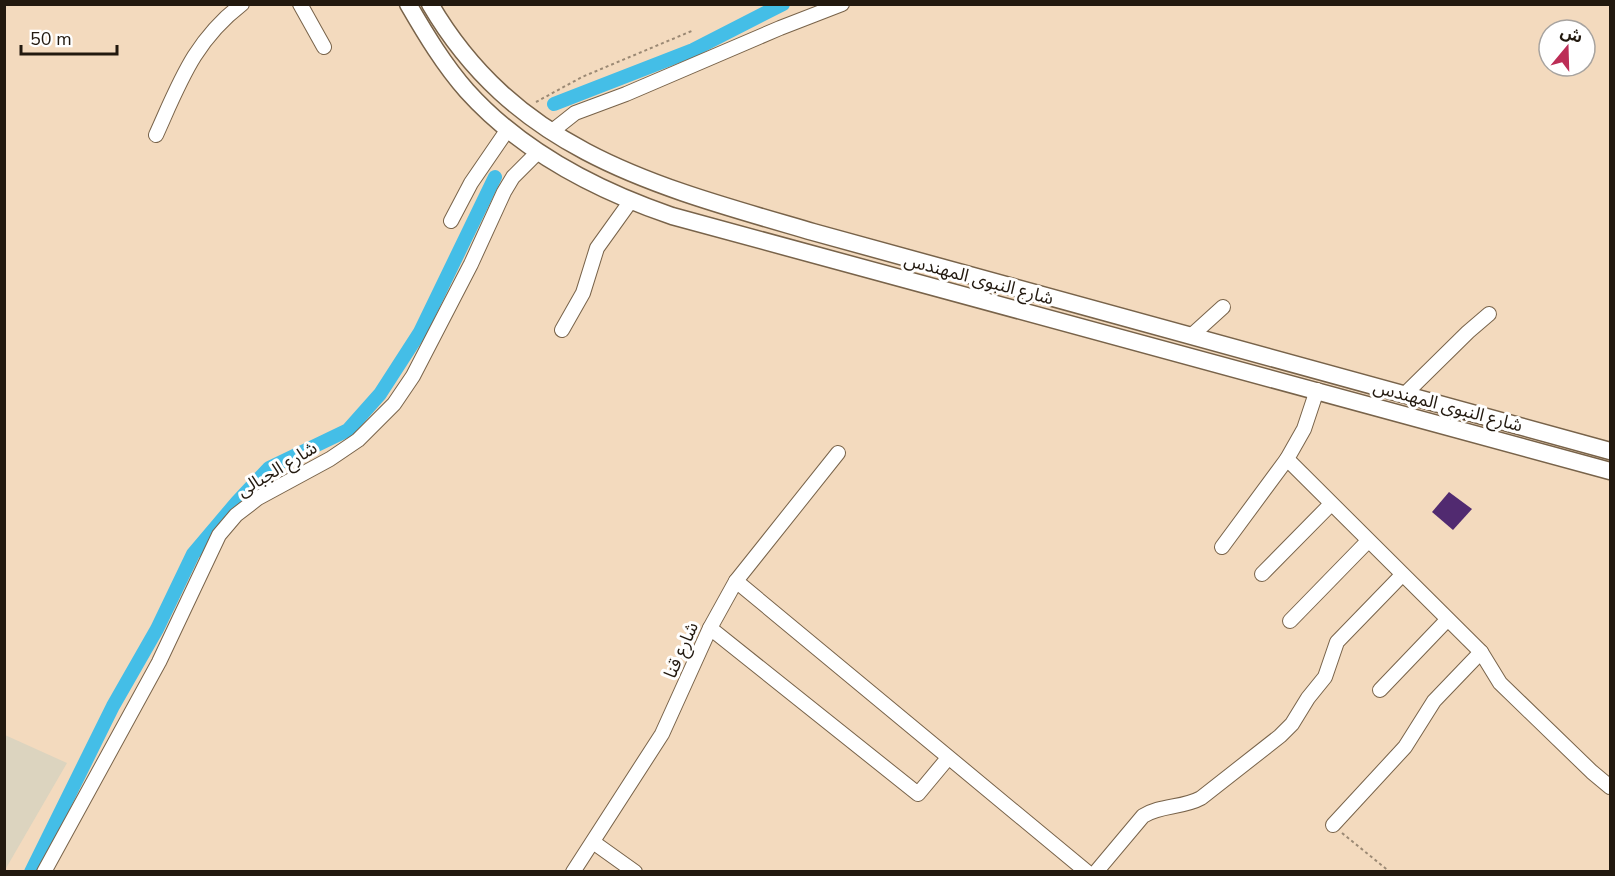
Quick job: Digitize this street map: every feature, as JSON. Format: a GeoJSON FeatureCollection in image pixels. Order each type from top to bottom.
{"type":"FeatureCollection","features":[{"type":"Feature","properties":{"kind":"main road","name":"شارع النبوى المهندس"},"geometry":{"type":"LineString","coordinates":[[408,4],[428,38],[467,91],[508,129],[538,152],[596,186],[630,202],[672,216],[1611,471]]}},
{"type":"Feature","properties":{"kind":"main road","name":"شارع النبوى المهندس"},"geometry":{"type":"LineString","coordinates":[[430,4],[455,45],[505,98],[550,132],[628,173],[693,197],[813,232],[1611,451]]}},
{"type":"Feature","properties":{"kind":"main road"},"geometry":{"type":"LineString","coordinates":[[808,253],[814,244],[813,232]]}},
{"type":"Feature","properties":{"kind":"main road"},"geometry":{"type":"LineString","coordinates":[[843,262],[842,251],[848,241]]}},
{"type":"Feature","properties":{"kind":"street"},"geometry":{"type":"LineString","coordinates":[[156,135],[192,57],[208,35],[242,4]]}},
{"type":"Feature","properties":{"kind":"street"},"geometry":{"type":"LineString","coordinates":[[300,4],[324,47]]}},
{"type":"Feature","properties":{"kind":"street"},"geometry":{"type":"LineString","coordinates":[[550,132],[575,113],[842,4]]}},
{"type":"Feature","properties":{"kind":"street"},"geometry":{"type":"LineString","coordinates":[[451,221],[471,183],[508,129]]}},
{"type":"Feature","properties":{"kind":"street","name":"شارع الجبالى"},"geometry":{"type":"LineString","coordinates":[[44,872],[159,662],[219,535],[236,515],[252,502],[330,459],[358,440],[394,404],[413,376],[466,274],[504,192],[513,177],[538,152]]}},
{"type":"Feature","properties":{"kind":"street"},"geometry":{"type":"LineString","coordinates":[[562,330],[583,294],[597,248],[630,202]]}},
{"type":"Feature","properties":{"kind":"street"},"geometry":{"type":"LineString","coordinates":[[1191,336],[1223,307]]}},
{"type":"Feature","properties":{"kind":"street"},"geometry":{"type":"LineString","coordinates":[[1405,394],[1468,332],[1490,314]]}},
{"type":"Feature","properties":{"kind":"street"},"geometry":{"type":"LineString","coordinates":[[1222,547],[1287,459],[1304,429],[1317,390]]}},
{"type":"Feature","properties":{"kind":"street","name":"شارع قنا"},"geometry":{"type":"LineString","coordinates":[[573,872],[666,727],[710,628],[736,581],[838,453]]}},
{"type":"Feature","properties":{"kind":"street"},"geometry":{"type":"LineString","coordinates":[[1287,459],[1481,652],[1500,683],[1592,772],[1611,787]]}},
{"type":"Feature","properties":{"kind":"street"},"geometry":{"type":"LineString","coordinates":[[1262,574],[1331,504]]}},
{"type":"Feature","properties":{"kind":"street"},"geometry":{"type":"LineString","coordinates":[[1290,621],[1368,541]]}},
{"type":"Feature","properties":{"kind":"street"},"geometry":{"type":"LineString","coordinates":[[1096,872],[1143,816],[1150,812],[1191,804],[1202,798],[1280,736],[1292,724],[1324,677],[1337,642],[1402,575]]}},
{"type":"Feature","properties":{"kind":"street"},"geometry":{"type":"LineString","coordinates":[[736,581],[1087,872]]}},
{"type":"Feature","properties":{"kind":"street"},"geometry":{"type":"LineString","coordinates":[[1380,690],[1448,620]]}},
{"type":"Feature","properties":{"kind":"street"},"geometry":{"type":"LineString","coordinates":[[710,628],[918,794],[948,758]]}},
{"type":"Feature","properties":{"kind":"street"},"geometry":{"type":"LineString","coordinates":[[1333,825],[1405,747],[1434,701],[1481,652]]}},
{"type":"Feature","properties":{"kind":"street"},"geometry":{"type":"LineString","coordinates":[[594,842],[635,872]]}},
{"type":"Feature","properties":{"kind":"path"},"geometry":{"type":"LineString","coordinates":[[522,112],[548,94],[582,77],[694,30]]}},
{"type":"Feature","properties":{"kind":"path"},"geometry":{"type":"LineString","coordinates":[[1333,825],[1390,872]]}},
{"type":"Feature","properties":{"kind":"shaded area"},"geometry":{"type":"Polygon","coordinates":[[[5,735],[67,763],[5,870],[5,735]]]}},
{"type":"Feature","properties":{"kind":"building"},"geometry":{"type":"Polygon","coordinates":[[[1449,492],[1472,509],[1453,530],[1432,512],[1449,492]]]}},
{"type":"Feature","properties":{"kind":"waterway"},"geometry":{"type":"LineString","coordinates":[[554,104],[693,50],[783,4]]}},
{"type":"Feature","properties":{"kind":"waterway"},"geometry":{"type":"LineString","coordinates":[[31,872],[113,706],[157,629],[193,554],[269,468],[348,430],[380,394],[420,332],[495,177]]}}]}
